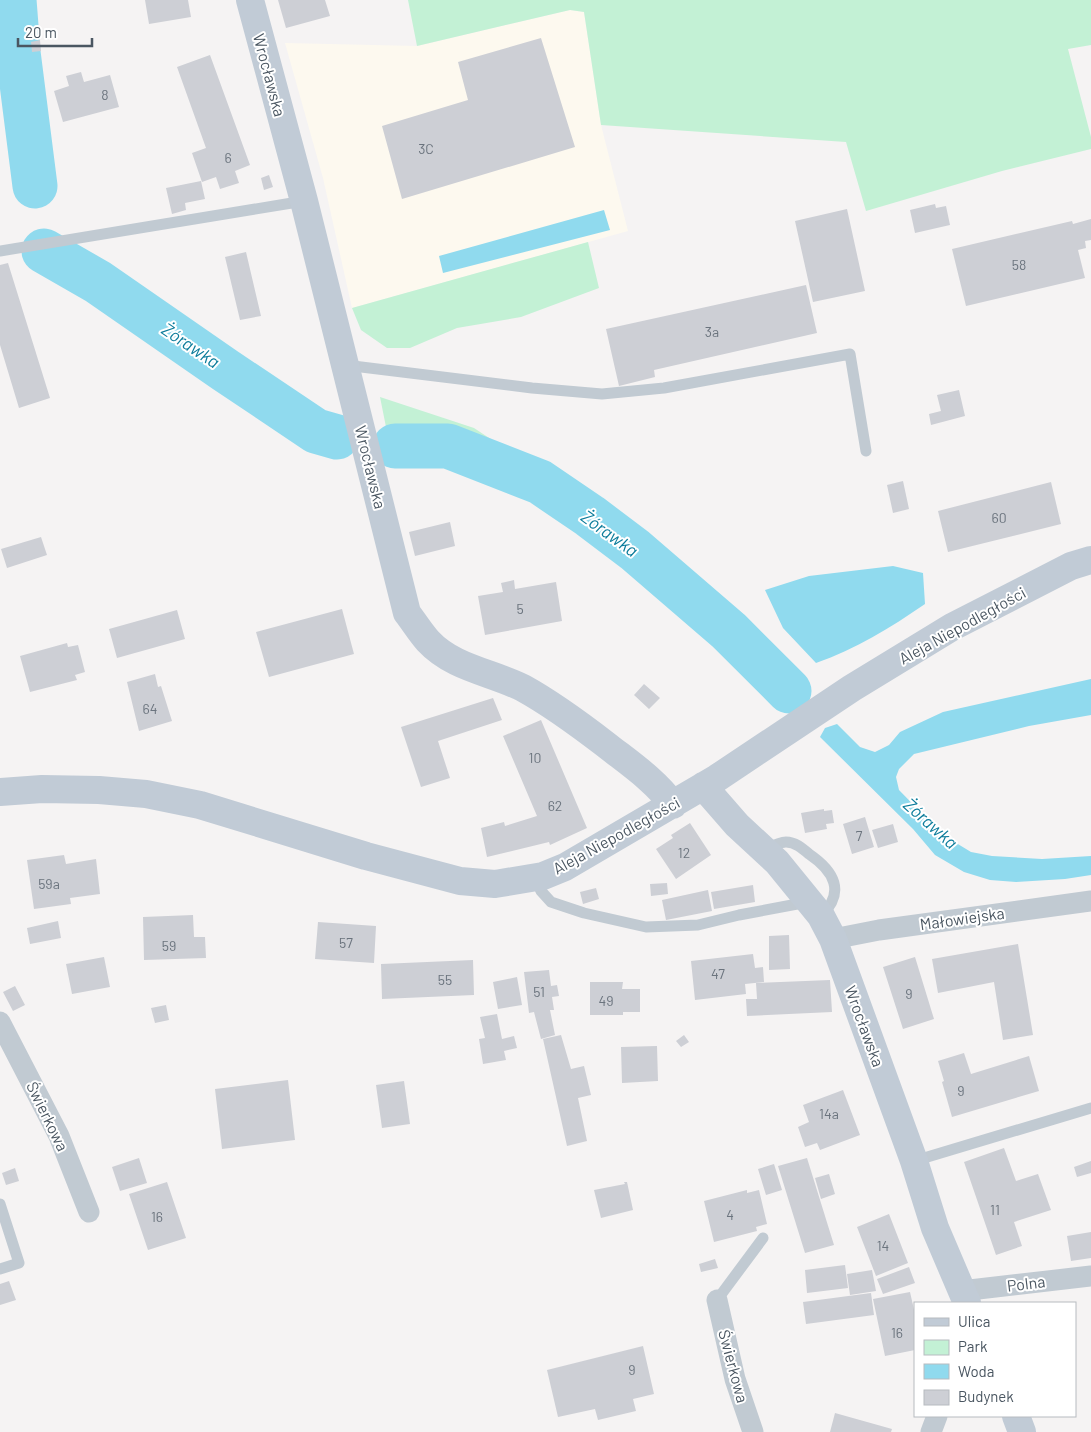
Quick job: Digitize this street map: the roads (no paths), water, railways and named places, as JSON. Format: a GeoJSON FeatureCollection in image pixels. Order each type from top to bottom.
{"type":"FeatureCollection","features":[{"type":"Feature","properties":{"kind":"street","name":"Wrocławska"},"geometry":{"type":"LineString","coordinates":[[250,0],[304,201],[408,613],[429,642],[447,657],[521,687],[542,699],[644,773],[663,791],[673,804]]}},
{"type":"Feature","properties":{"kind":"street","name":"Aleja Niepodległości"},"geometry":{"type":"LineString","coordinates":[[0,792],[42,789],[100,790],[146,794],[200,805],[366,856],[460,881],[495,884],[535,877],[565,867],[673,804],[755,754],[852,688],[952,627],[1071,566],[1091,560]]}},
{"type":"Feature","properties":{"kind":"street","name":"Wrocławska"},"geometry":{"type":"LineString","coordinates":[[702,786],[737,825],[777,862],[821,919],[914,1160],[935,1228],[964,1297]]}},
{"type":"Feature","properties":{"kind":"street","name":"Małowiejska"},"geometry":{"type":"LineString","coordinates":[[821,919],[879,930],[1091,901]]}},
{"type":"Feature","properties":{"kind":"street","name":"Świerkowa"},"geometry":{"type":"LineString","coordinates":[[0,1022],[60,1136],[89,1212]]}},
{"type":"Feature","properties":{"kind":"street","name":"Polna"},"geometry":{"type":"LineString","coordinates":[[964,1297],[1091,1276]]}},
{"type":"Feature","properties":{"kind":"street","name":"Świerkowa"},"geometry":{"type":"LineString","coordinates":[[717,1300],[735,1379],[753,1432]]}},
{"type":"Feature","properties":{"kind":"street"},"geometry":{"type":"LineString","coordinates":[[931,1432],[937,1417]]}},
{"type":"Feature","properties":{"kind":"street"},"geometry":{"type":"LineString","coordinates":[[1016,1417],[1022,1432]]}},
{"type":"Feature","properties":{"kind":"lane"},"geometry":{"type":"LineString","coordinates":[[0,251],[304,201]]}},
{"type":"Feature","properties":{"kind":"lane"},"geometry":{"type":"LineString","coordinates":[[345,365],[532,388],[602,394],[664,388],[850,354],[866,450]]}},
{"type":"Feature","properties":{"kind":"lane"},"geometry":{"type":"LineString","coordinates":[[535,877],[541,891],[551,902],[584,913],[646,927],[698,925],[739,915],[821,919]]}},
{"type":"Feature","properties":{"kind":"lane"},"geometry":{"type":"LineString","coordinates":[[914,1160],[1091,1108]]}},
{"type":"Feature","properties":{"kind":"lane"},"geometry":{"type":"LineString","coordinates":[[0,1204],[19,1262],[0,1269]]}},
{"type":"Feature","properties":{"kind":"lane"},"geometry":{"type":"LineString","coordinates":[[717,1300],[763,1238]]}},
{"type":"Feature","properties":{"kind":"water"},"geometry":{"type":"Polygon","coordinates":[[[604,210],[610,230],[443,273],[439,256],[604,210]]]}},
{"type":"Feature","properties":{"kind":"water"},"geometry":{"type":"Polygon","coordinates":[[[893,566],[923,573],[925,604],[872,637],[816,663],[783,628],[765,590],[809,576],[893,566]]]}},
{"type":"Feature","properties":{"kind":"water"},"geometry":{"type":"Polygon","coordinates":[[[1091,679],[1091,715],[1029,726],[914,754],[899,769],[896,777],[899,790],[943,835],[971,852],[992,856],[1042,859],[1091,856],[1091,875],[1065,879],[1016,882],[990,880],[964,872],[935,855],[913,829],[820,737],[825,728],[837,724],[860,747],[875,752],[889,745],[900,732],[943,712],[1091,679]]]}},
{"type":"Feature","properties":{"kind":"waterway","name":"Żórawka"},"geometry":{"type":"LineString","coordinates":[[14,0],[18,52],[35,186]]}},
{"type":"Feature","properties":{"kind":"waterway","name":"Żórawka"},"geometry":{"type":"LineString","coordinates":[[44,251],[98,282],[316,431],[337,437]]}},
{"type":"Feature","properties":{"kind":"waterway","name":"Żórawka"},"geometry":{"type":"LineString","coordinates":[[395,446],[448,446],[540,482],[635,550],[729,631],[789,691]]}}]}
